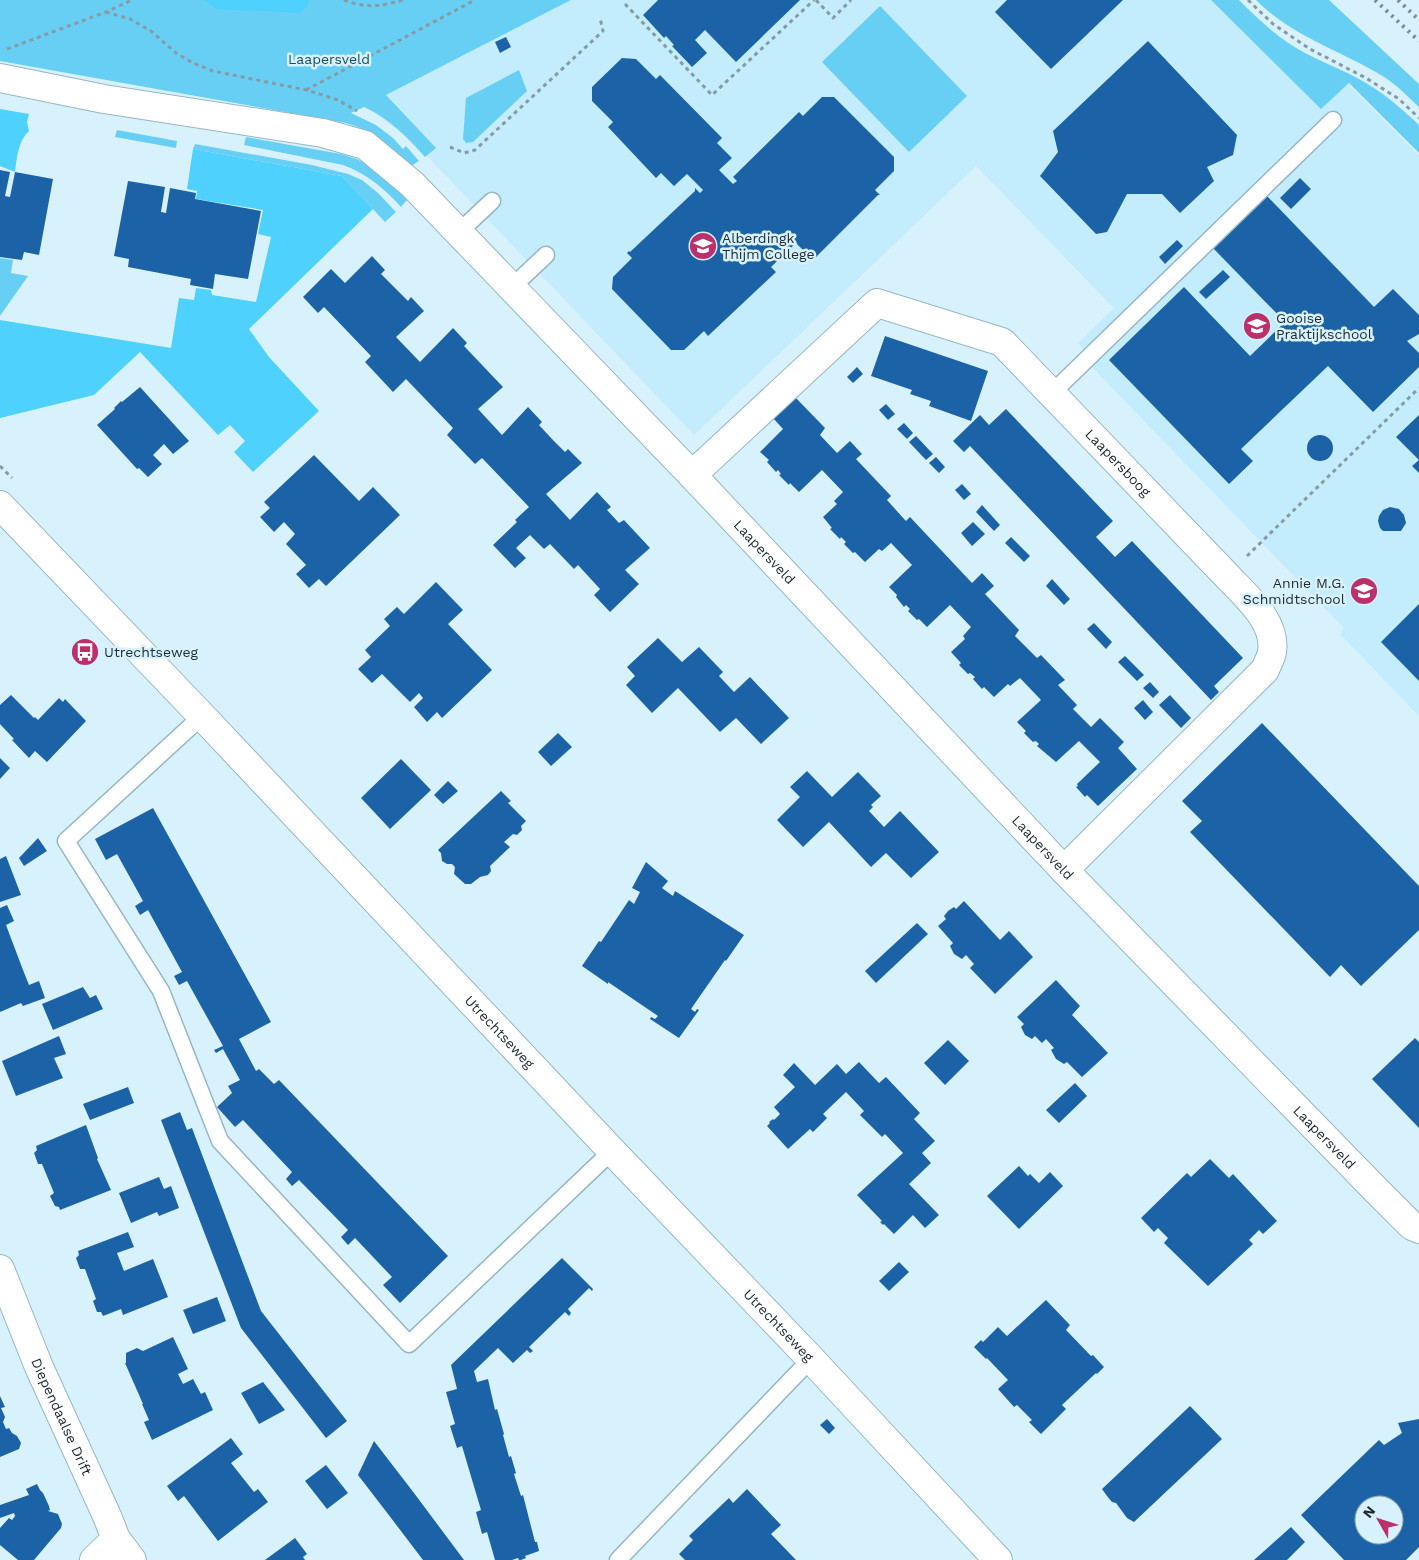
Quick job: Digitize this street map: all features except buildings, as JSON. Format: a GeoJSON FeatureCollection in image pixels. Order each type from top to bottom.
{"type":"FeatureCollection","features":[{"type":"Feature","properties":{"kind":"street","name":"Laapersveld"},"geometry":{"type":"LineString","coordinates":[[0,78],[104,99],[323,133],[365,145],[412,184],[459,232],[692,475],[1064,870],[1381,1195],[1412,1226],[1419,1229]]}},
{"type":"Feature","properties":{"kind":"street","name":"Laapersboog"},"geometry":{"type":"LineString","coordinates":[[692,475],[877,303],[1002,342],[1260,610],[1270,630],[1272,651],[1265,670],[1064,870]]}},
{"type":"Feature","properties":{"kind":"street","name":"Utrechtseweg"},"geometry":{"type":"LineString","coordinates":[[0,505],[811,1359],[998,1560]]}},
{"type":"Feature","properties":{"kind":"street","name":"Diependaalse Drift"},"geometry":{"type":"LineString","coordinates":[[0,1270],[39,1367],[116,1539],[132,1560]]}},
{"type":"Feature","properties":{"kind":"street"},"geometry":{"type":"LineString","coordinates":[[94,1560],[116,1539]]}},
{"type":"Feature","properties":{"kind":"lane"},"geometry":{"type":"LineString","coordinates":[[1052,393],[1333,120]]}},
{"type":"Feature","properties":{"kind":"lane"},"geometry":{"type":"LineString","coordinates":[[459,232],[492,200]]}},
{"type":"Feature","properties":{"kind":"lane"},"geometry":{"type":"LineString","coordinates":[[512,287],[546,255]]}},
{"type":"Feature","properties":{"kind":"lane"},"geometry":{"type":"LineString","coordinates":[[202,716],[66,842],[161,991],[220,1141],[402,1337],[409,1344],[612,1151]]}},
{"type":"Feature","properties":{"kind":"lane"},"geometry":{"type":"LineString","coordinates":[[618,1560],[811,1359]]}},
{"type":"Feature","properties":{"kind":"path"},"geometry":{"type":"LineString","coordinates":[[0,50],[106,12],[132,0]]}},
{"type":"Feature","properties":{"kind":"path"},"geometry":{"type":"LineString","coordinates":[[344,0],[356,5],[379,7],[404,0]]}},
{"type":"Feature","properties":{"kind":"path"},"geometry":{"type":"LineString","coordinates":[[106,12],[130,19],[151,31],[176,53],[193,63],[213,71],[306,90],[475,0]]}},
{"type":"Feature","properties":{"kind":"path"},"geometry":{"type":"LineString","coordinates":[[625,4],[712,95],[815,0],[833,18],[852,0]]}},
{"type":"Feature","properties":{"kind":"path"},"geometry":{"type":"LineString","coordinates":[[1248,0],[1280,29],[1310,50],[1366,78],[1398,99],[1419,118]]}},
{"type":"Feature","properties":{"kind":"path"},"geometry":{"type":"LineString","coordinates":[[450,147],[464,153],[475,150],[603,30],[600,18]]}},
{"type":"Feature","properties":{"kind":"path"},"geometry":{"type":"LineString","coordinates":[[1227,576],[1419,388]]}},
{"type":"Feature","properties":{"kind":"shaded area"},"geometry":{"type":"Polygon","coordinates":[[[205,0],[309,1],[307,7],[298,13],[216,9],[205,0]]]}},
{"type":"Feature","properties":{"kind":"shaded area","name":"Alberdingk Thijm College"},"geometry":{"type":"Polygon","coordinates":[[[571,0],[1231,0],[1331,100],[1348,84],[1419,156],[1419,716],[1340,634],[1344,628],[1091,366],[1094,361],[1078,343],[1114,308],[976,166],[694,435],[426,155],[402,133],[365,106],[571,0]]]}},
{"type":"Feature","properties":{"kind":"shaded area"},"geometry":{"type":"Polygon","coordinates":[[[0,109],[29,114],[27,122],[29,131],[20,144],[15,172],[0,166],[0,109]]]}},
{"type":"Feature","properties":{"kind":"shaded area"},"geometry":{"type":"Polygon","coordinates":[[[193,149],[342,176],[373,209],[249,329],[269,357],[319,411],[253,472],[234,452],[245,441],[230,425],[218,435],[140,352],[94,395],[0,418],[0,320],[171,348],[179,298],[194,300],[196,288],[211,290],[212,295],[256,302],[271,237],[258,234],[263,210],[196,199],[197,191],[187,189],[193,149]]]}},
{"type":"Feature","properties":{"kind":"green space","name":"Laapersveld"},"geometry":{"type":"Polygon","coordinates":[[[0,0],[571,0],[386,95],[436,148],[425,157],[397,129],[373,111],[364,107],[351,113],[376,125],[393,138],[403,149],[406,146],[419,161],[411,166],[381,140],[365,130],[346,123],[0,61],[0,0]]]}},
{"type":"Feature","properties":{"kind":"green space"},"geometry":{"type":"Polygon","coordinates":[[[1211,0],[1239,0],[1287,42],[1305,53],[1357,78],[1386,96],[1419,125],[1419,153],[1349,83],[1321,109],[1211,0]]]}},
{"type":"Feature","properties":{"kind":"green space"},"geometry":{"type":"Polygon","coordinates":[[[1256,0],[1329,0],[1419,84],[1419,107],[1398,87],[1384,77],[1302,34],[1271,13],[1256,0]]]}},
{"type":"Feature","properties":{"kind":"green space"},"geometry":{"type":"Polygon","coordinates":[[[880,6],[967,96],[909,152],[822,62],[880,6]]]}},
{"type":"Feature","properties":{"kind":"green space"},"geometry":{"type":"Polygon","coordinates":[[[519,70],[527,91],[473,142],[466,143],[463,139],[466,98],[519,70]]]}},
{"type":"Feature","properties":{"kind":"green space"},"geometry":{"type":"Polygon","coordinates":[[[117,130],[177,141],[176,148],[115,137],[117,130]]]}},
{"type":"Feature","properties":{"kind":"green space"},"geometry":{"type":"Polygon","coordinates":[[[246,137],[341,154],[357,159],[385,177],[407,200],[401,207],[375,182],[343,165],[244,145],[246,137]]]}},
{"type":"Feature","properties":{"kind":"green space"},"geometry":{"type":"Polygon","coordinates":[[[195,144],[312,165],[348,174],[362,180],[396,212],[385,222],[342,176],[193,149],[195,144]]]}},
{"type":"Feature","properties":{"kind":"green space"},"geometry":{"type":"Polygon","coordinates":[[[0,258],[13,260],[11,273],[28,276],[0,316],[0,258]]]}},
{"type":"Feature","properties":{"kind":"railway"},"geometry":{"type":"LineString","coordinates":[[1375,0],[1419,41]]}},
{"type":"Feature","properties":{"kind":"railway"},"geometry":{"type":"LineString","coordinates":[[1398,0],[1419,20]]}},
{"type":"Feature","properties":{"kind":"place","name":"Alberdingk Thijm College"},"geometry":{"type":"Point","coordinates":[703,246]}},
{"type":"Feature","properties":{"kind":"place","name":"Gooise Praktijkschool"},"geometry":{"type":"Point","coordinates":[1257,326]}},
{"type":"Feature","properties":{"kind":"place","name":"Annie M.G. Schmidtschool"},"geometry":{"type":"Point","coordinates":[1364,591]}},
{"type":"Feature","properties":{"kind":"place","name":"Utrechtseweg"},"geometry":{"type":"Point","coordinates":[85,652]}}]}
